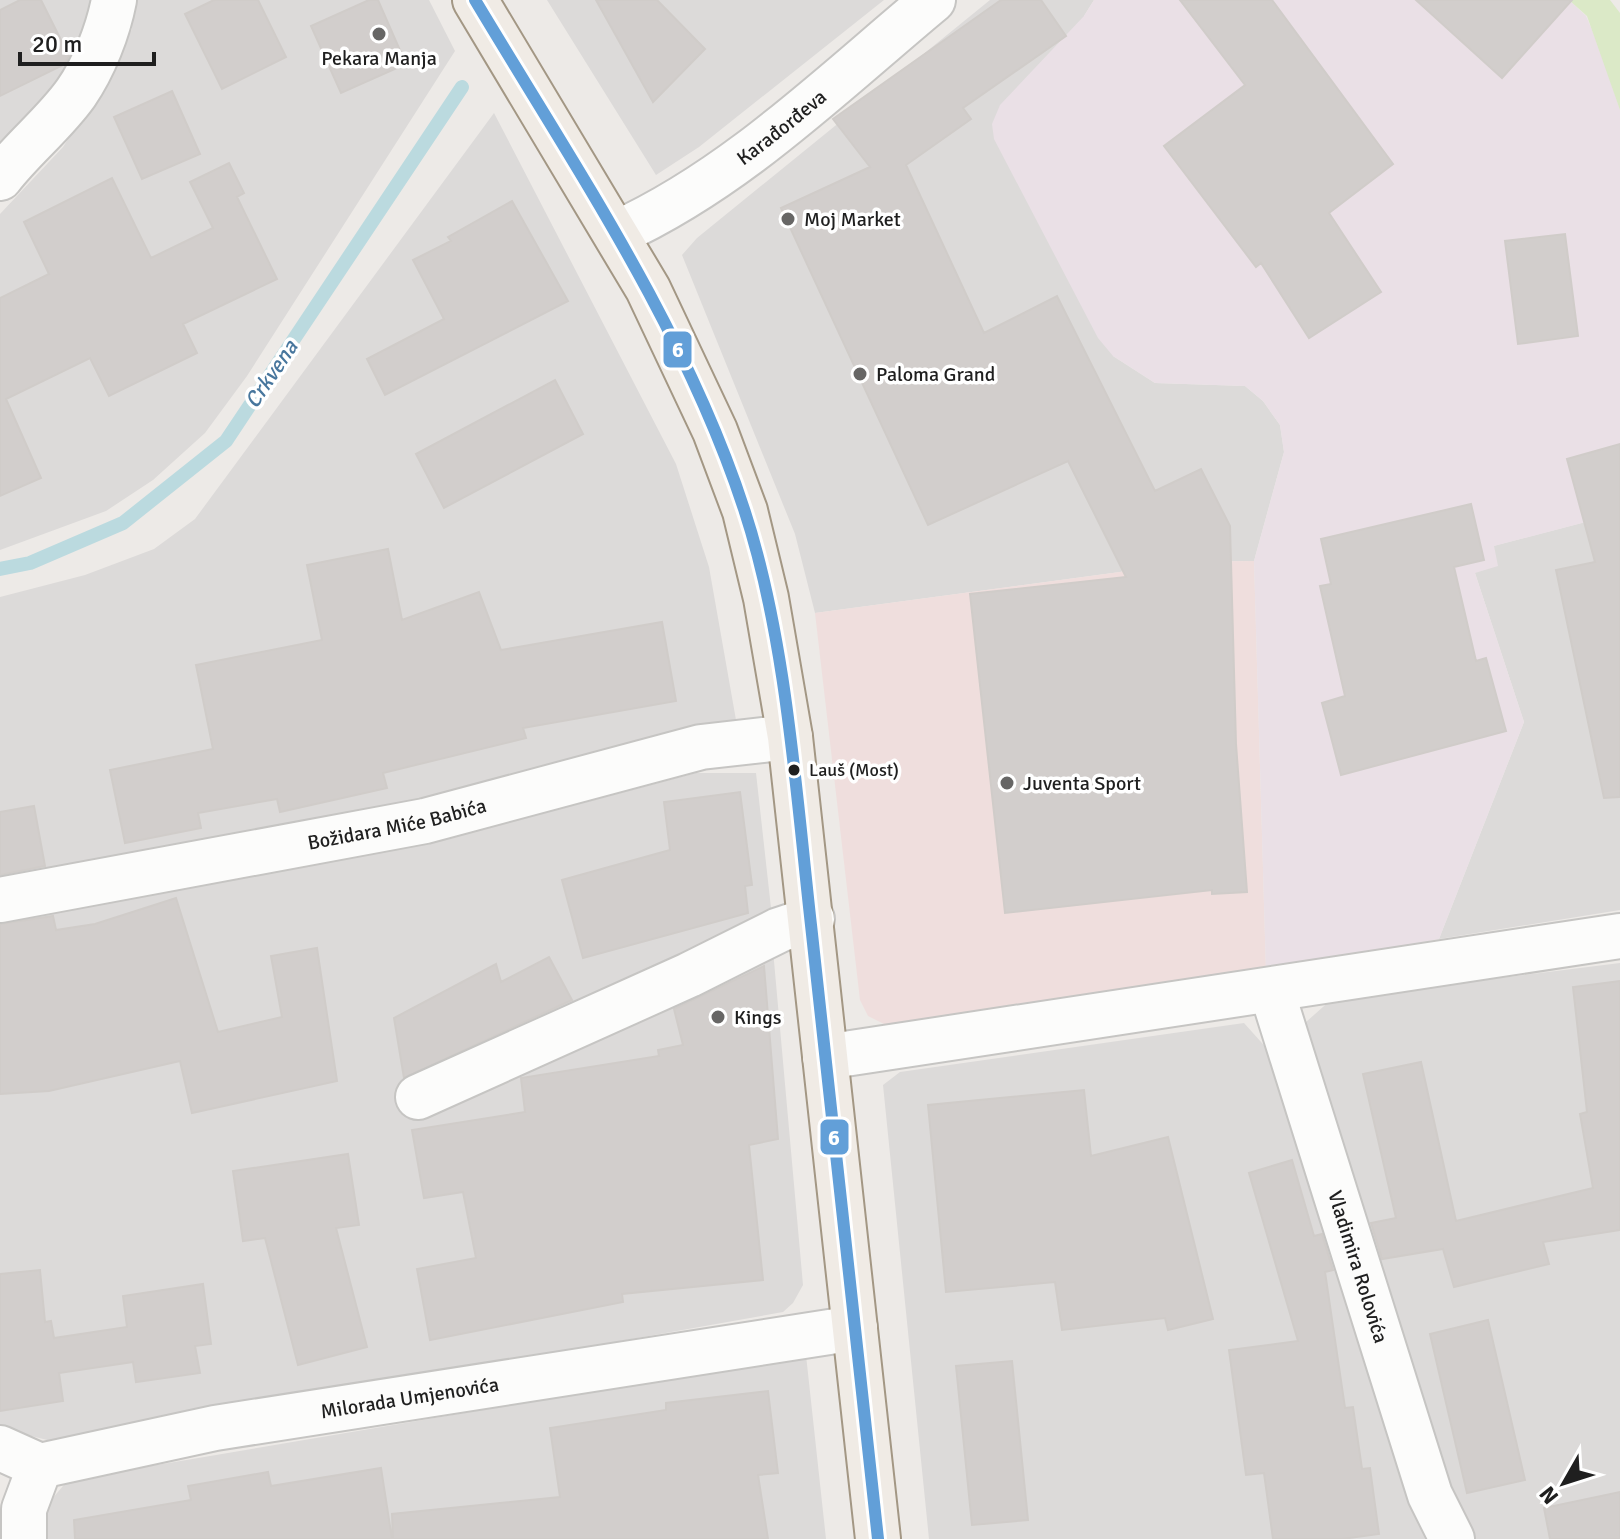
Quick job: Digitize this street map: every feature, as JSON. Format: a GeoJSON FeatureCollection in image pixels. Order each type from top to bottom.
{"type":"FeatureCollection","features":[{"type":"Feature","properties":{"kind":"main road"},"geometry":{"type":"LineString","coordinates":[[475,0],[617,233],[684,362],[745,511],[766,598],[790,737],[878,1539]]}},
{"type":"Feature","properties":{"kind":"street"},"geometry":{"type":"LineString","coordinates":[[0,178],[75,95],[88,75],[114,0]]}},
{"type":"Feature","properties":{"kind":"street","name":"Karađorđeva"},"geometry":{"type":"LineString","coordinates":[[617,233],[649,218],[732,166],[933,0]]}},
{"type":"Feature","properties":{"kind":"street","name":"Božidara Miće Babića"},"geometry":{"type":"LineString","coordinates":[[0,900],[425,821],[701,747],[790,737]]}},
{"type":"Feature","properties":{"kind":"street"},"geometry":{"type":"LineString","coordinates":[[418,1097],[689,975],[779,930],[812,919]]}},
{"type":"Feature","properties":{"kind":"street"},"geometry":{"type":"LineString","coordinates":[[825,1057],[1272,992],[1620,936]]}},
{"type":"Feature","properties":{"kind":"street","name":"Vladimira Rolovića"},"geometry":{"type":"LineString","coordinates":[[1272,992],[1430,1495],[1452,1539]]}},
{"type":"Feature","properties":{"kind":"street","name":"Milorada Umjenovića"},"geometry":{"type":"LineString","coordinates":[[40,1466],[215,1428],[855,1328]]}},
{"type":"Feature","properties":{"kind":"street"},"geometry":{"type":"LineString","coordinates":[[0,1448],[40,1466],[24,1509],[24,1539]]}},
{"type":"Feature","properties":{"kind":"shaded area"},"geometry":{"type":"Polygon","coordinates":[[[0,0],[99,0],[64,79],[0,148],[0,0]]]}},
{"type":"Feature","properties":{"kind":"shaded area"},"geometry":{"type":"Polygon","coordinates":[[[132,0],[429,0],[455,51],[247,376],[205,433],[153,480],[106,511],[0,550],[0,214],[63,147],[110,75],[132,29],[132,0]]]}},
{"type":"Feature","properties":{"kind":"shaded area"},"geometry":{"type":"Polygon","coordinates":[[[547,0],[884,0],[699,147],[656,175],[547,0]]]}},
{"type":"Feature","properties":{"kind":"shaded area"},"geometry":{"type":"Polygon","coordinates":[[[990,0],[1094,0],[1084,16],[1113,356],[1155,383],[1245,386],[1263,401],[1280,425],[1284,452],[1254,561],[1161,562],[1120,572],[815,613],[795,534],[682,255],[697,238],[990,0]]]}},
{"type":"Feature","properties":{"kind":"shaded area"},"geometry":{"type":"Polygon","coordinates":[[[1094,0],[1569,0],[1586,16],[1598,44],[1620,110],[1620,513],[1494,546],[1498,566],[1475,573],[1524,722],[1439,939],[1266,972],[1254,561],[1284,452],[1280,425],[1263,401],[1245,386],[1155,383],[1113,356],[1098,338],[994,139],[992,124],[1000,105],[1084,16],[1094,0]]]}},
{"type":"Feature","properties":{"kind":"shaded area"},"geometry":{"type":"Polygon","coordinates":[[[494,113],[676,464],[709,567],[736,720],[414,808],[0,884],[0,597],[85,575],[154,549],[195,519],[494,113]]]}},
{"type":"Feature","properties":{"kind":"shaded area"},"geometry":{"type":"Polygon","coordinates":[[[1620,513],[1620,910],[1439,939],[1524,722],[1475,573],[1493,546],[1620,513]]]}},
{"type":"Feature","properties":{"kind":"shaded area"},"geometry":{"type":"Polygon","coordinates":[[[1254,561],[1266,972],[888,1026],[868,1016],[860,1000],[815,613],[1120,572],[1161,562],[1254,561]]]}},
{"type":"Feature","properties":{"kind":"shaded area"},"geometry":{"type":"Polygon","coordinates":[[[696,773],[756,773],[772,917],[397,1088],[404,1113],[773,950],[803,1285],[793,1303],[783,1312],[55,1442],[0,1428],[0,918],[335,860],[481,830],[696,773]]]}},
{"type":"Feature","properties":{"kind":"shaded area"},"geometry":{"type":"Polygon","coordinates":[[[1620,963],[1620,1539],[1469,1539],[1445,1485],[1303,1035],[1306,1022],[1332,999],[1620,963]]]}},
{"type":"Feature","properties":{"kind":"shaded area"},"geometry":{"type":"Polygon","coordinates":[[[1244,1023],[1270,1052],[1430,1539],[929,1539],[883,1085],[900,1072],[1244,1023]]]}},
{"type":"Feature","properties":{"kind":"shaded area"},"geometry":{"type":"Polygon","coordinates":[[[806,1355],[826,1539],[44,1539],[44,1517],[52,1499],[68,1480],[806,1355]]]}},
{"type":"Feature","properties":{"kind":"green space"},"geometry":{"type":"Polygon","coordinates":[[[1569,0],[1610,0],[1620,13],[1620,110],[1587,16],[1569,0]]]}},
{"type":"Feature","properties":{"kind":"building"},"geometry":{"type":"Polygon","coordinates":[[[20,0],[41,0],[69,56],[65,64],[0,96],[0,10],[20,0]]]}},
{"type":"Feature","properties":{"kind":"building"},"geometry":{"type":"Polygon","coordinates":[[[214,0],[258,0],[286,57],[222,89],[185,14],[214,0]]]}},
{"type":"Feature","properties":{"kind":"building"},"geometry":{"type":"Polygon","coordinates":[[[369,0],[378,0],[406,64],[341,93],[311,26],[369,0]]]}},
{"type":"Feature","properties":{"kind":"building"},"geometry":{"type":"Polygon","coordinates":[[[596,0],[657,0],[705,49],[653,102],[596,0]]]}},
{"type":"Feature","properties":{"kind":"building"},"geometry":{"type":"Polygon","coordinates":[[[1001,0],[1041,0],[1066,36],[963,108],[971,119],[906,165],[984,333],[1057,296],[1155,491],[1201,469],[1230,526],[1236,744],[1247,892],[1212,894],[1212,890],[1005,913],[970,594],[1126,577],[1068,461],[928,525],[781,208],[870,167],[833,119],[1001,0]]]}},
{"type":"Feature","properties":{"kind":"building"},"geometry":{"type":"Polygon","coordinates":[[[1180,0],[1272,0],[1393,164],[1329,213],[1381,292],[1309,338],[1261,263],[1256,267],[1164,146],[1245,85],[1180,0]]]}},
{"type":"Feature","properties":{"kind":"building"},"geometry":{"type":"Polygon","coordinates":[[[1416,0],[1572,0],[1502,78],[1416,0]]]}},
{"type":"Feature","properties":{"kind":"building"},"geometry":{"type":"Polygon","coordinates":[[[172,91],[200,154],[142,179],[114,117],[172,91]]]}},
{"type":"Feature","properties":{"kind":"building"},"geometry":{"type":"Polygon","coordinates":[[[229,163],[244,193],[237,197],[277,279],[183,324],[197,353],[109,396],[90,358],[6,399],[41,478],[0,496],[0,298],[49,274],[24,222],[112,178],[151,258],[213,228],[190,182],[229,163]]]}},
{"type":"Feature","properties":{"kind":"building"},"geometry":{"type":"Polygon","coordinates":[[[512,201],[568,301],[385,395],[367,359],[444,319],[413,260],[451,241],[448,237],[512,201]]]}},
{"type":"Feature","properties":{"kind":"building"},"geometry":{"type":"Polygon","coordinates":[[[1565,234],[1578,336],[1518,344],[1505,241],[1565,234]]]}},
{"type":"Feature","properties":{"kind":"building"},"geometry":{"type":"Polygon","coordinates":[[[555,380],[583,434],[444,508],[416,454],[555,380]]]}},
{"type":"Feature","properties":{"kind":"building"},"geometry":{"type":"Polygon","coordinates":[[[1620,444],[1620,797],[1604,798],[1556,570],[1595,562],[1567,459],[1620,444]]]}},
{"type":"Feature","properties":{"kind":"building"},"geometry":{"type":"Polygon","coordinates":[[[1471,504],[1484,560],[1454,567],[1476,661],[1486,658],[1506,731],[1341,775],[1322,703],[1345,696],[1320,586],[1331,584],[1321,539],[1471,504]]]}},
{"type":"Feature","properties":{"kind":"building"},"geometry":{"type":"Polygon","coordinates":[[[388,549],[402,620],[479,592],[501,650],[662,622],[676,701],[523,728],[526,738],[383,773],[387,788],[280,812],[277,799],[198,813],[201,828],[125,843],[110,770],[213,749],[196,665],[322,640],[307,565],[388,549]]]}},
{"type":"Feature","properties":{"kind":"building"},"geometry":{"type":"Polygon","coordinates":[[[740,792],[752,885],[745,886],[748,913],[583,958],[562,880],[670,850],[664,802],[740,792]]]}},
{"type":"Feature","properties":{"kind":"building"},"geometry":{"type":"Polygon","coordinates":[[[34,806],[45,866],[0,875],[0,812],[34,806]]]}},
{"type":"Feature","properties":{"kind":"building"},"geometry":{"type":"Polygon","coordinates":[[[176,898],[218,1032],[282,1017],[271,956],[317,948],[337,1081],[192,1113],[180,1061],[49,1091],[0,1094],[0,924],[53,916],[56,930],[95,924],[176,898]]]}},
{"type":"Feature","properties":{"kind":"building"},"geometry":{"type":"Polygon","coordinates":[[[549,957],[572,1000],[404,1078],[394,1018],[496,964],[501,982],[549,957]]]}},
{"type":"Feature","properties":{"kind":"building"},"geometry":{"type":"Polygon","coordinates":[[[764,966],[778,1139],[749,1145],[763,1280],[622,1294],[623,1302],[430,1340],[417,1269],[476,1258],[463,1192],[424,1198],[412,1130],[525,1112],[521,1078],[659,1056],[658,1050],[683,1045],[674,1009],[764,966]]]}},
{"type":"Feature","properties":{"kind":"building"},"geometry":{"type":"Polygon","coordinates":[[[1620,981],[1620,1230],[1543,1242],[1549,1264],[1454,1287],[1443,1249],[1382,1259],[1371,1223],[1396,1218],[1363,1074],[1421,1062],[1456,1221],[1593,1188],[1580,1114],[1587,1112],[1573,987],[1620,981]]]}},
{"type":"Feature","properties":{"kind":"building"},"geometry":{"type":"Polygon","coordinates":[[[1084,1090],[1091,1156],[1168,1137],[1213,1319],[1168,1330],[1165,1318],[1062,1330],[1055,1282],[946,1292],[928,1105],[1084,1090]]]}},
{"type":"Feature","properties":{"kind":"building"},"geometry":{"type":"Polygon","coordinates":[[[348,1154],[359,1225],[336,1228],[367,1347],[298,1365],[265,1238],[243,1241],[233,1171],[348,1154]]]}},
{"type":"Feature","properties":{"kind":"building"},"geometry":{"type":"Polygon","coordinates":[[[1292,1160],[1314,1236],[1322,1234],[1333,1270],[1325,1272],[1345,1408],[1353,1407],[1362,1469],[1370,1468],[1379,1534],[1342,1539],[1273,1539],[1264,1473],[1246,1475],[1229,1350],[1298,1341],[1249,1173],[1292,1160]]]}},
{"type":"Feature","properties":{"kind":"building"},"geometry":{"type":"Polygon","coordinates":[[[40,1270],[45,1322],[51,1321],[54,1338],[127,1327],[123,1296],[203,1284],[211,1344],[195,1346],[200,1373],[136,1382],[133,1362],[59,1373],[63,1401],[0,1411],[0,1274],[40,1270]]]}},
{"type":"Feature","properties":{"kind":"building"},"geometry":{"type":"Polygon","coordinates":[[[1488,1320],[1525,1480],[1467,1493],[1430,1334],[1488,1320]]]}},
{"type":"Feature","properties":{"kind":"building"},"geometry":{"type":"Polygon","coordinates":[[[1012,1361],[1028,1520],[972,1525],[956,1366],[1012,1361]]]}},
{"type":"Feature","properties":{"kind":"building"},"geometry":{"type":"Polygon","coordinates":[[[768,1391],[778,1473],[758,1475],[768,1539],[393,1539],[392,1514],[560,1497],[550,1428],[666,1410],[666,1403],[768,1391]]]}},
{"type":"Feature","properties":{"kind":"building"},"geometry":{"type":"Polygon","coordinates":[[[381,1468],[392,1539],[75,1539],[74,1520],[191,1500],[188,1486],[268,1472],[271,1486],[381,1468]]]}},
{"type":"Feature","properties":{"kind":"building"},"geometry":{"type":"Polygon","coordinates":[[[1620,1492],[1620,1539],[1550,1539],[1544,1508],[1620,1492]]]}},
{"type":"Feature","properties":{"kind":"waterway","name":"Crkvena"},"geometry":{"type":"LineString","coordinates":[[0,569],[30,563],[123,523],[226,441],[462,87]]}},
{"type":"Feature","properties":{"kind":"transit line","name":"6"},"geometry":{"type":"LineString","coordinates":[[475,0],[624,247],[658,311],[719,441],[758,558],[788,715],[878,1539]]}},
{"type":"Feature","properties":{"kind":"place","name":"Pekara Manja"},"geometry":{"type":"Point","coordinates":[379,34]}},
{"type":"Feature","properties":{"kind":"place","name":"Moj Market"},"geometry":{"type":"Point","coordinates":[788,219]}},
{"type":"Feature","properties":{"kind":"place","name":"Paloma Grand"},"geometry":{"type":"Point","coordinates":[860,374]}},
{"type":"Feature","properties":{"kind":"place","name":"Lauš (Most)"},"geometry":{"type":"Point","coordinates":[794,770]}},
{"type":"Feature","properties":{"kind":"place","name":"Juventa Sport"},"geometry":{"type":"Point","coordinates":[1007,783]}},
{"type":"Feature","properties":{"kind":"place","name":"Kings"},"geometry":{"type":"Point","coordinates":[718,1017]}}]}
